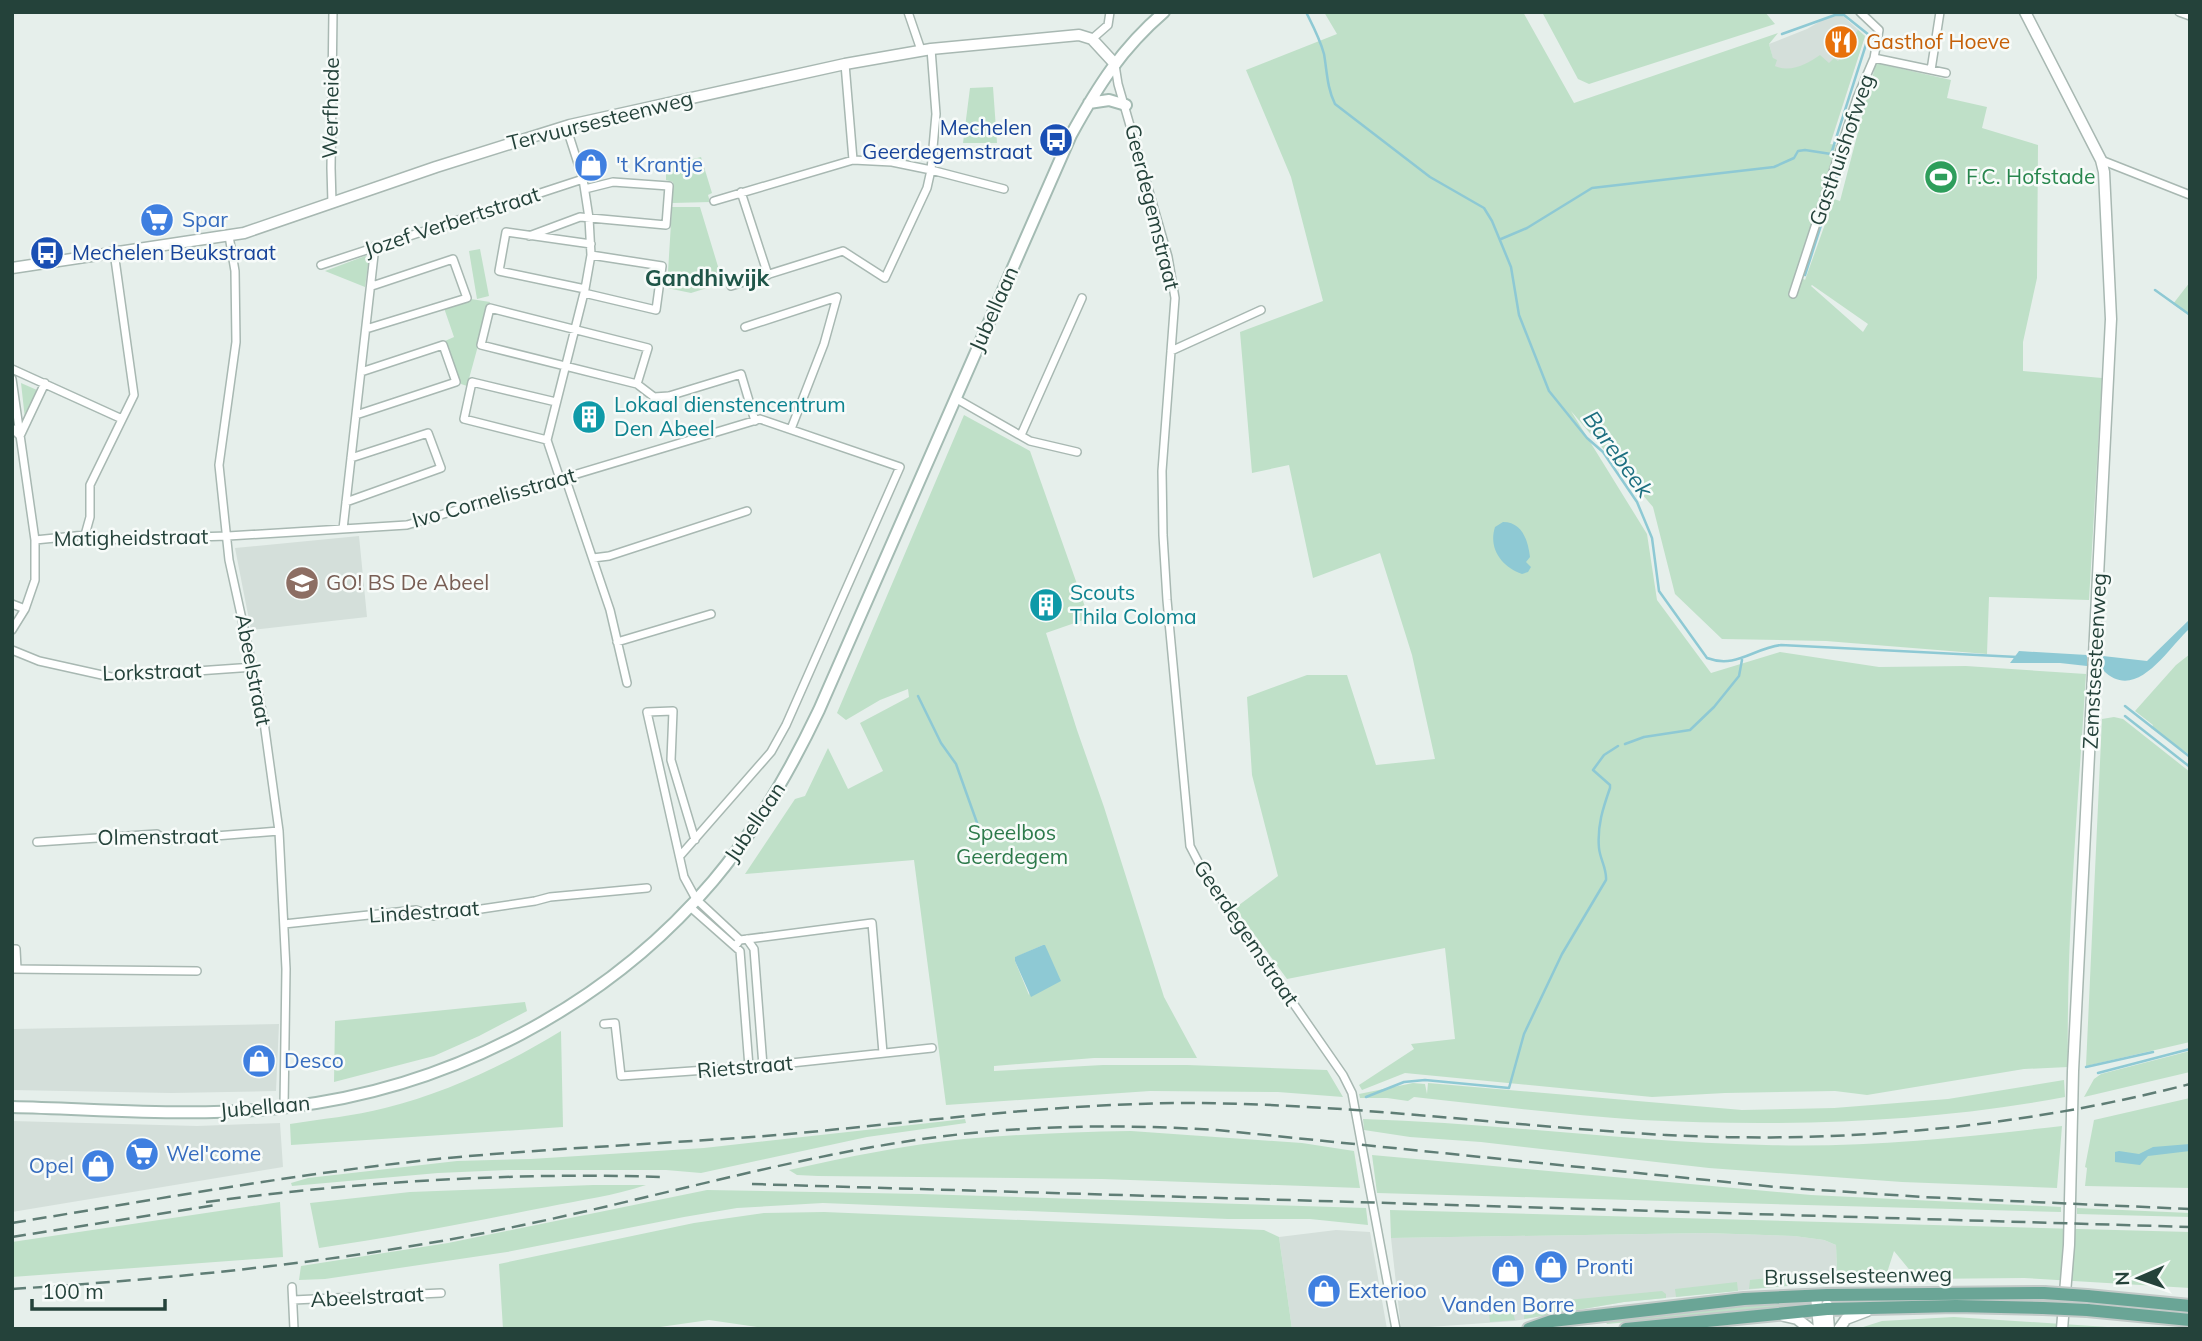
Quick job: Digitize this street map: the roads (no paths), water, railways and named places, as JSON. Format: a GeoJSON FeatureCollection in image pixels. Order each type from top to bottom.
{"type":"FeatureCollection","features":[{"type":"Feature","properties":{"kind":"main road"},"geometry":{"type":"LineString","coordinates":[[1115,64],[1124,51],[1164,12]]}},
{"type":"Feature","properties":{"kind":"main road","name":"Jubellaan"},"geometry":{"type":"LineString","coordinates":[[12,1107],[198,1112],[284,1107],[381,1089],[444,1068],[504,1043],[568,1007],[617,972],[693,903],[753,829],[803,744],[1060,158],[1089,103],[1115,64]]}},
{"type":"Feature","properties":{"kind":"main road"},"geometry":{"type":"LineString","coordinates":[[1089,103],[1109,100],[1126,105]]}},
{"type":"Feature","properties":{"kind":"main road","name":"Brusselsesteenweg"},"geometry":{"type":"LineString","coordinates":[[1529,1329],[1552,1321],[1671,1307],[1744,1299],[1822,1295],[2044,1293],[2190,1306]]}},
{"type":"Feature","properties":{"kind":"main road","name":"Brusselsesteenweg"},"geometry":{"type":"LineString","coordinates":[[1626,1329],[1823,1309],[1956,1306],[2087,1310],[2190,1320]]}},
{"type":"Feature","properties":{"kind":"street","name":"Werfheide"},"geometry":{"type":"LineString","coordinates":[[332,203],[333,12]]}},
{"type":"Feature","properties":{"kind":"street"},"geometry":{"type":"LineString","coordinates":[[731,286],[843,251],[885,278],[928,188],[936,114],[926,50],[908,12]]}},
{"type":"Feature","properties":{"kind":"street"},"geometry":{"type":"LineString","coordinates":[[1110,12],[1108,25],[1092,39],[1115,64]]}},
{"type":"Feature","properties":{"kind":"street","name":"Gasthuishofweg"},"geometry":{"type":"LineString","coordinates":[[1793,295],[1857,98],[1874,58],[1879,30],[1860,12]]}},
{"type":"Feature","properties":{"kind":"street"},"geometry":{"type":"LineString","coordinates":[[1931,70],[1940,12]]}},
{"type":"Feature","properties":{"kind":"street","name":"Zemstsesteenweg"},"geometry":{"type":"LineString","coordinates":[[2025,12],[2101,160],[2104,172],[2110,319],[2095,670],[2073,1071],[2068,1253],[2062,1329]]}},
{"type":"Feature","properties":{"kind":"street"},"geometry":{"type":"LineString","coordinates":[[2179,12],[2190,16]]}},
{"type":"Feature","properties":{"kind":"street","name":"Tervuursesteenweg"},"geometry":{"type":"LineString","coordinates":[[12,268],[229,236],[258,229],[436,167],[566,126],[845,64],[926,50],[1079,35],[1092,39]]}},
{"type":"Feature","properties":{"kind":"street"},"geometry":{"type":"LineString","coordinates":[[1874,58],[1946,73]]}},
{"type":"Feature","properties":{"kind":"street"},"geometry":{"type":"LineString","coordinates":[[845,64],[853,160]]}},
{"type":"Feature","properties":{"kind":"street","name":"Geerdegemstraat"},"geometry":{"type":"LineString","coordinates":[[1115,64],[1118,84],[1168,257],[1175,298],[1162,471],[1163,535],[1190,846],[1207,879],[1343,1075],[1352,1093],[1396,1329]]}},
{"type":"Feature","properties":{"kind":"street"},"geometry":{"type":"LineString","coordinates":[[566,126],[583,178],[591,255],[547,440],[593,558],[610,610],[627,683]]}},
{"type":"Feature","properties":{"kind":"street"},"geometry":{"type":"LineString","coordinates":[[714,201],[853,160],[892,162],[1004,189]]}},
{"type":"Feature","properties":{"kind":"street"},"geometry":{"type":"LineString","coordinates":[[2101,160],[2190,195]]}},
{"type":"Feature","properties":{"kind":"street","name":"Jozef Verbertstraat"},"geometry":{"type":"LineString","coordinates":[[321,265],[583,178]]}},
{"type":"Feature","properties":{"kind":"street","name":"Jozef Verbertstraat"},"geometry":{"type":"LineString","coordinates":[[530,236],[580,217],[666,225],[670,186],[613,181],[585,189]]}},
{"type":"Feature","properties":{"kind":"street"},"geometry":{"type":"LineString","coordinates":[[741,192],[768,275]]}},
{"type":"Feature","properties":{"kind":"street","name":"Jozef Verbertstraat"},"geometry":{"type":"LineString","coordinates":[[591,244],[506,232],[499,271],[656,310],[662,266],[591,255]]}},
{"type":"Feature","properties":{"kind":"street","name":"Abeelstraat"},"geometry":{"type":"LineString","coordinates":[[229,236],[235,271],[236,342],[219,464],[229,560],[263,715],[279,831],[286,1016],[284,1107]]}},
{"type":"Feature","properties":{"kind":"street"},"geometry":{"type":"LineString","coordinates":[[343,528],[375,246]]}},
{"type":"Feature","properties":{"kind":"street"},"geometry":{"type":"LineString","coordinates":[[85,535],[90,517],[90,485],[134,395],[114,252]]}},
{"type":"Feature","properties":{"kind":"street"},"geometry":{"type":"LineString","coordinates":[[366,330],[467,298],[453,259],[372,286]]}},
{"type":"Feature","properties":{"kind":"street"},"geometry":{"type":"LineString","coordinates":[[745,327],[837,298],[824,344],[790,429]]}},
{"type":"Feature","properties":{"kind":"street"},"geometry":{"type":"LineString","coordinates":[[1021,435],[1082,298]]}},
{"type":"Feature","properties":{"kind":"street"},"geometry":{"type":"LineString","coordinates":[[637,384],[648,348],[490,308],[481,345],[637,384],[654,397],[669,396],[741,374],[755,421]]}},
{"type":"Feature","properties":{"kind":"street"},"geometry":{"type":"LineString","coordinates":[[1171,351],[1261,310]]}},
{"type":"Feature","properties":{"kind":"street"},"geometry":{"type":"LineString","coordinates":[[356,415],[456,382],[443,345],[361,372]]}},
{"type":"Feature","properties":{"kind":"street"},"geometry":{"type":"LineString","coordinates":[[12,369],[122,419]]}},
{"type":"Feature","properties":{"kind":"street"},"geometry":{"type":"LineString","coordinates":[[12,379],[35,540],[35,580],[25,609],[12,630]]}},
{"type":"Feature","properties":{"kind":"street"},"geometry":{"type":"LineString","coordinates":[[547,440],[464,419],[472,382],[556,402]]}},
{"type":"Feature","properties":{"kind":"street"},"geometry":{"type":"LineString","coordinates":[[20,436],[45,383]]}},
{"type":"Feature","properties":{"kind":"street"},"geometry":{"type":"LineString","coordinates":[[955,398],[1030,441],[1077,452]]}},
{"type":"Feature","properties":{"kind":"street","name":"Ivo Cornelisstraat"},"geometry":{"type":"LineString","coordinates":[[228,536],[407,525],[760,419],[900,467],[786,725],[771,752],[695,840]]}},
{"type":"Feature","properties":{"kind":"street"},"geometry":{"type":"LineString","coordinates":[[12,428],[20,436]]}},
{"type":"Feature","properties":{"kind":"street"},"geometry":{"type":"LineString","coordinates":[[346,502],[441,468],[428,433],[351,458]]}},
{"type":"Feature","properties":{"kind":"street"},"geometry":{"type":"LineString","coordinates":[[593,558],[609,556],[747,511]]}},
{"type":"Feature","properties":{"kind":"street","name":"Matigheidstraat"},"geometry":{"type":"LineString","coordinates":[[35,540],[85,535],[93,540],[228,536]]}},
{"type":"Feature","properties":{"kind":"street"},"geometry":{"type":"LineString","coordinates":[[12,604],[25,609]]}},
{"type":"Feature","properties":{"kind":"street"},"geometry":{"type":"LineString","coordinates":[[617,642],[710,614]]}},
{"type":"Feature","properties":{"kind":"street","name":"Lorkstraat"},"geometry":{"type":"LineString","coordinates":[[12,650],[39,661],[111,677],[254,667]]}},
{"type":"Feature","properties":{"kind":"street"},"geometry":{"type":"LineString","coordinates":[[680,856],[695,840],[671,760],[673,711],[647,712],[684,877],[693,903],[754,949],[763,1066]]}},
{"type":"Feature","properties":{"kind":"street","name":"Olmenstraat"},"geometry":{"type":"LineString","coordinates":[[37,842],[156,834],[165,840],[279,831]]}},
{"type":"Feature","properties":{"kind":"street","name":"Lindestraat"},"geometry":{"type":"LineString","coordinates":[[284,924],[416,910],[434,916],[550,897],[647,888]]}},
{"type":"Feature","properties":{"kind":"street"},"geometry":{"type":"LineString","coordinates":[[740,941],[872,923],[883,1053]]}},
{"type":"Feature","properties":{"kind":"street"},"geometry":{"type":"LineString","coordinates":[[740,941],[749,1067]]}},
{"type":"Feature","properties":{"kind":"street"},"geometry":{"type":"LineString","coordinates":[[12,949],[16,949],[14,969],[198,971]]}},
{"type":"Feature","properties":{"kind":"street","name":"Rietstraat"},"geometry":{"type":"LineString","coordinates":[[604,1024],[615,1023],[621,1076],[763,1066],[932,1048]]}},
{"type":"Feature","properties":{"kind":"street","name":"Abeelstraat"},"geometry":{"type":"LineString","coordinates":[[292,1287],[294,1329]]}},
{"type":"Feature","properties":{"kind":"street","name":"Abeelstraat"},"geometry":{"type":"LineString","coordinates":[[293,1300],[441,1293]]}},
{"type":"Feature","properties":{"kind":"street"},"geometry":{"type":"LineString","coordinates":[[1822,1295],[1829,1329]]}},
{"type":"Feature","properties":{"kind":"street"},"geometry":{"type":"LineString","coordinates":[[1839,1329],[1846,1318],[1878,1308]]}},
{"type":"Feature","properties":{"kind":"street"},"geometry":{"type":"LineString","coordinates":[[1819,1329],[1823,1309]]}},
{"type":"Feature","properties":{"kind":"street"},"geometry":{"type":"LineString","coordinates":[[1780,1314],[1797,1319],[1810,1329]]}},
{"type":"Feature","properties":{"kind":"water"},"geometry":{"type":"Polygon","coordinates":[[[1503,522],[1515,525],[1526,538],[1530,557],[1526,562],[1531,567],[1528,572],[1522,574],[1508,567],[1495,550],[1495,527],[1503,522]]]}},
{"type":"Feature","properties":{"kind":"water"},"geometry":{"type":"Polygon","coordinates":[[[2190,619],[2190,628],[2162,659],[2139,677],[2127,681],[2115,679],[2103,670],[2103,656],[2147,661],[2190,619]]]}},
{"type":"Feature","properties":{"kind":"water"},"geometry":{"type":"Polygon","coordinates":[[[2019,651],[2087,655],[2087,666],[2010,663],[2019,651]]]}},
{"type":"Feature","properties":{"kind":"water"},"geometry":{"type":"Polygon","coordinates":[[[1043,945],[1061,981],[1031,997],[1015,957],[1043,945]]]}},
{"type":"Feature","properties":{"kind":"water"},"geometry":{"type":"Polygon","coordinates":[[[2190,1144],[2190,1151],[2148,1156],[2140,1165],[2115,1162],[2115,1152],[2119,1151],[2139,1154],[2153,1147],[2190,1144]]]}},
{"type":"Feature","properties":{"kind":"waterway","name":"Barebeek"},"geometry":{"type":"LineString","coordinates":[[1306,12],[1324,54],[1335,104],[1430,177],[1484,208],[1511,267],[1519,315],[1549,391],[1587,438],[1603,452],[1637,502],[1652,538],[1659,591],[1707,658],[1717,661],[1736,660],[1781,645],[2017,657]]}},
{"type":"Feature","properties":{"kind":"waterway"},"geometry":{"type":"LineString","coordinates":[[1501,239],[1527,228],[1592,188],[1774,167],[1794,158],[1798,151],[1805,150],[1831,154],[1869,35],[1844,15],[1835,15],[1782,34]]}},
{"type":"Feature","properties":{"kind":"waterway"},"geometry":{"type":"LineString","coordinates":[[1805,275],[1844,154]]}},
{"type":"Feature","properties":{"kind":"waterway"},"geometry":{"type":"LineString","coordinates":[[2155,290],[2190,315]]}},
{"type":"Feature","properties":{"kind":"waterway"},"geometry":{"type":"LineString","coordinates":[[1625,744],[1644,737],[1690,730],[1714,707],[1739,676],[1742,660]]}},
{"type":"Feature","properties":{"kind":"waterway"},"geometry":{"type":"LineString","coordinates":[[918,696],[941,743],[956,764],[981,834]]}},
{"type":"Feature","properties":{"kind":"waterway"},"geometry":{"type":"LineString","coordinates":[[2125,706],[2190,757]]}},
{"type":"Feature","properties":{"kind":"waterway"},"geometry":{"type":"LineString","coordinates":[[2125,716],[2190,767]]}},
{"type":"Feature","properties":{"kind":"waterway"},"geometry":{"type":"LineString","coordinates":[[1366,1097],[1404,1082],[1425,1080],[1509,1088],[1524,1034],[1562,954],[1606,880],[1599,848],[1599,832],[1610,785],[1593,770],[1604,755],[1618,746]]}},
{"type":"Feature","properties":{"kind":"waterway"},"geometry":{"type":"LineString","coordinates":[[2098,1073],[2190,1049]]}},
{"type":"Feature","properties":{"kind":"waterway"},"geometry":{"type":"LineString","coordinates":[[2086,1067],[2153,1052]]}},
{"type":"Feature","properties":{"kind":"railway"},"geometry":{"type":"LineString","coordinates":[[12,1223],[277,1180],[437,1159],[777,1135],[1081,1107],[1183,1103],[1244,1104],[1666,1135],[1798,1137],[1995,1122],[2061,1112],[2190,1084]]}},
{"type":"Feature","properties":{"kind":"railway"},"geometry":{"type":"LineString","coordinates":[[12,1289],[205,1273],[396,1249],[523,1225],[776,1166],[878,1146],[1037,1128],[1109,1126],[1217,1130],[1775,1187],[1923,1197],[2190,1209]]}},
{"type":"Feature","properties":{"kind":"railway"},"geometry":{"type":"LineString","coordinates":[[206,1202],[434,1180],[548,1176],[662,1177]]}},
{"type":"Feature","properties":{"kind":"railway"},"geometry":{"type":"LineString","coordinates":[[752,1184],[2190,1227]]}},
{"type":"Feature","properties":{"kind":"railway"},"geometry":{"type":"LineString","coordinates":[[12,1237],[216,1205]]}},
{"type":"Feature","properties":{"kind":"place","name":"Gasthof Hoeve"},"geometry":{"type":"Point","coordinates":[1841,42]}},
{"type":"Feature","properties":{"kind":"place","name":"Mechelen Geerdegemstraat"},"geometry":{"type":"Point","coordinates":[1056,140]}},
{"type":"Feature","properties":{"kind":"place","name":"'t Krantje"},"geometry":{"type":"Point","coordinates":[591,165]}},
{"type":"Feature","properties":{"kind":"place","name":"F.C. Hofstade"},"geometry":{"type":"Point","coordinates":[1941,177]}},
{"type":"Feature","properties":{"kind":"place","name":"Spar"},"geometry":{"type":"Point","coordinates":[157,220]}},
{"type":"Feature","properties":{"kind":"place","name":"Mechelen Beukstraat"},"geometry":{"type":"Point","coordinates":[47,253]}},
{"type":"Feature","properties":{"kind":"place","name":"Lokaal dienstencentrum Den Abeel"},"geometry":{"type":"Point","coordinates":[589,417]}},
{"type":"Feature","properties":{"kind":"place","name":"GO! BS De Abeel"},"geometry":{"type":"Point","coordinates":[302,583]}},
{"type":"Feature","properties":{"kind":"place","name":"Scouts Thila Coloma"},"geometry":{"type":"Point","coordinates":[1046,605]}},
{"type":"Feature","properties":{"kind":"place","name":"Desco"},"geometry":{"type":"Point","coordinates":[259,1061]}},
{"type":"Feature","properties":{"kind":"place","name":"Wel'come"},"geometry":{"type":"Point","coordinates":[142,1154]}},
{"type":"Feature","properties":{"kind":"place","name":"Opel"},"geometry":{"type":"Point","coordinates":[98,1166]}},
{"type":"Feature","properties":{"kind":"place","name":"Pronti"},"geometry":{"type":"Point","coordinates":[1551,1267]}},
{"type":"Feature","properties":{"kind":"place","name":"Vanden Borre"},"geometry":{"type":"Point","coordinates":[1508,1271]}},
{"type":"Feature","properties":{"kind":"place","name":"Exterioo"},"geometry":{"type":"Point","coordinates":[1324,1291]}},
{"type":"Feature","properties":{"kind":"district","name":"Gandhiwijk"},"geometry":{"type":"Point","coordinates":[707,278]}},
{"type":"Feature","properties":{"kind":"park label","name":"Speelbos Geerdegem"},"geometry":{"type":"Point","coordinates":[1012,845]}}]}
